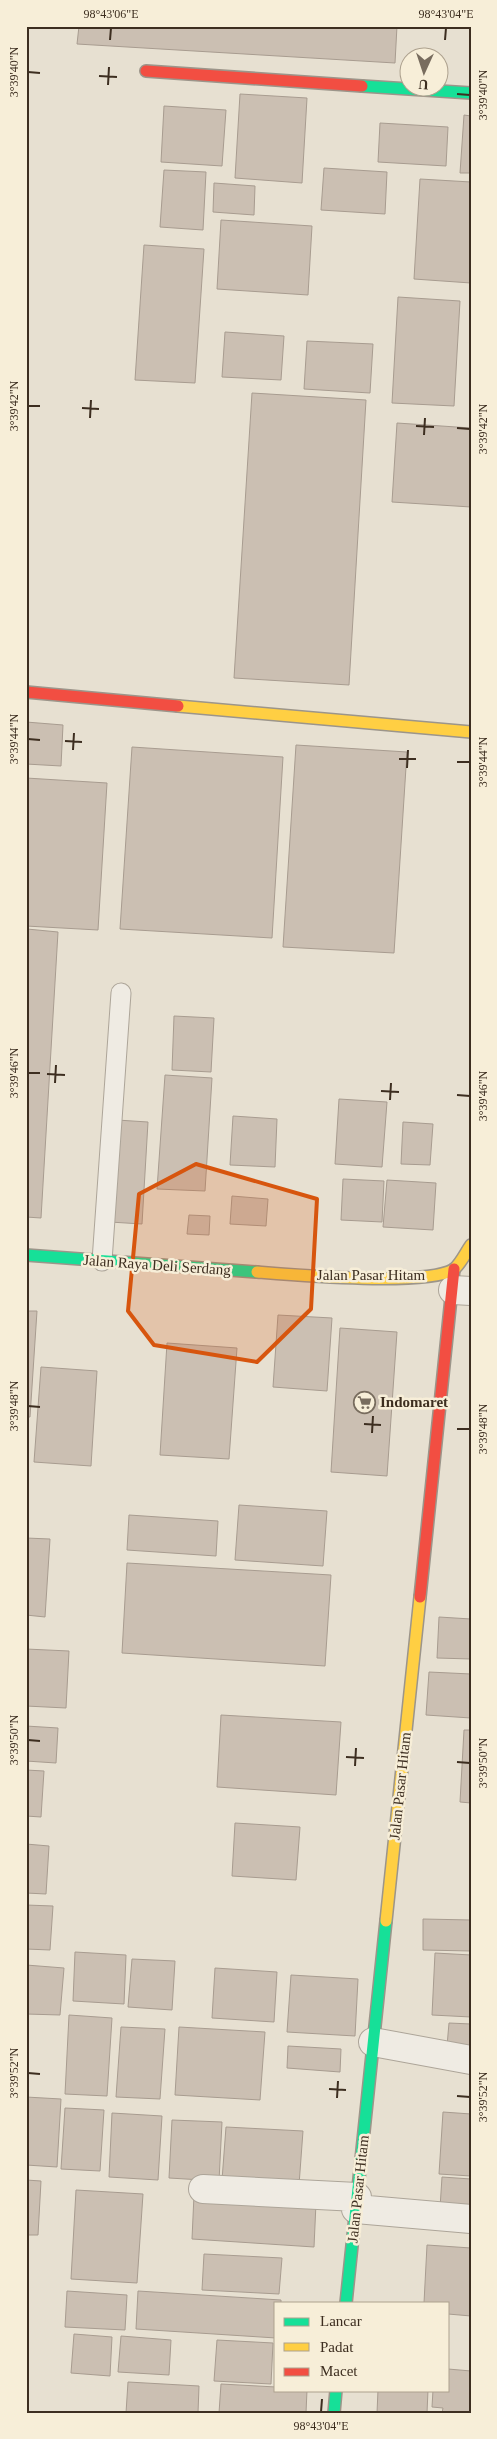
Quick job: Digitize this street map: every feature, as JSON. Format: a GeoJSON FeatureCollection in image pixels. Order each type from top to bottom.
{"type":"FeatureCollection","features":[{"type":"Feature","properties":{"kind":"main road"},"geometry":{"type":"LineString","coordinates":[[146,72],[471,93]]}},
{"type":"Feature","properties":{"kind":"main road"},"geometry":{"type":"LineString","coordinates":[[26,692],[471,732]]}},
{"type":"Feature","properties":{"kind":"main road","name":"Jalan Pasar Hitam"},"geometry":{"type":"LineString","coordinates":[[346,2302],[373,2042],[459,1283],[471,1244]]}},
{"type":"Feature","properties":{"kind":"main road","name":"Jalan Raya Deli Serdang"},"geometry":{"type":"LineString","coordinates":[[26,1255],[288,1274]]}},
{"type":"Feature","properties":{"kind":"main road","name":"Jalan Pasar Hitam"},"geometry":{"type":"LineString","coordinates":[[288,1274],[406,1278],[435,1276],[459,1283]]}},
{"type":"Feature","properties":{"kind":"main road"},"geometry":{"type":"LineString","coordinates":[[334,2413],[336,2392]]}},
{"type":"Feature","properties":{"kind":"street"},"geometry":{"type":"LineString","coordinates":[[373,2042],[471,2060]]}},
{"type":"Feature","properties":{"kind":"street"},"geometry":{"type":"LineString","coordinates":[[203,2189],[356,2203],[471,2219]]}},
{"type":"Feature","properties":{"kind":"lane"},"geometry":{"type":"LineString","coordinates":[[102,1261],[121,993]]}},
{"type":"Feature","properties":{"kind":"highlighted area"},"geometry":{"type":"Polygon","coordinates":[[[196,1164],[317,1199],[311,1309],[257,1362],[154,1345],[128,1311],[139,1194],[196,1164]]]}},
{"type":"Feature","properties":{"kind":"building"},"geometry":{"type":"Polygon","coordinates":[[[79,26],[397,26],[395,63],[77,44],[79,26]]]}},
{"type":"Feature","properties":{"kind":"building"},"geometry":{"type":"Polygon","coordinates":[[[240,94],[307,98],[302,183],[235,178],[240,94]]]}},
{"type":"Feature","properties":{"kind":"building"},"geometry":{"type":"Polygon","coordinates":[[[164,106],[226,110],[222,166],[161,162],[164,106]]]}},
{"type":"Feature","properties":{"kind":"building"},"geometry":{"type":"Polygon","coordinates":[[[464,115],[471,116],[471,173],[460,173],[464,115]]]}},
{"type":"Feature","properties":{"kind":"building"},"geometry":{"type":"Polygon","coordinates":[[[380,123],[448,127],[446,166],[378,162],[380,123]]]}},
{"type":"Feature","properties":{"kind":"building"},"geometry":{"type":"Polygon","coordinates":[[[324,168],[387,172],[385,214],[321,210],[324,168]]]}},
{"type":"Feature","properties":{"kind":"building"},"geometry":{"type":"Polygon","coordinates":[[[164,170],[206,172],[203,230],[160,227],[164,170]]]}},
{"type":"Feature","properties":{"kind":"building"},"geometry":{"type":"Polygon","coordinates":[[[420,179],[471,182],[471,283],[414,279],[420,179]]]}},
{"type":"Feature","properties":{"kind":"building"},"geometry":{"type":"Polygon","coordinates":[[[214,183],[255,186],[254,215],[213,212],[214,183]]]}},
{"type":"Feature","properties":{"kind":"building"},"geometry":{"type":"Polygon","coordinates":[[[221,220],[312,226],[308,295],[217,289],[221,220]]]}},
{"type":"Feature","properties":{"kind":"building"},"geometry":{"type":"Polygon","coordinates":[[[144,245],[204,249],[195,383],[135,380],[144,245]]]}},
{"type":"Feature","properties":{"kind":"building"},"geometry":{"type":"Polygon","coordinates":[[[398,297],[460,301],[454,406],[392,403],[398,297]]]}},
{"type":"Feature","properties":{"kind":"building"},"geometry":{"type":"Polygon","coordinates":[[[225,332],[284,336],[281,380],[222,377],[225,332]]]}},
{"type":"Feature","properties":{"kind":"building"},"geometry":{"type":"Polygon","coordinates":[[[307,341],[373,344],[370,393],[304,389],[307,341]]]}},
{"type":"Feature","properties":{"kind":"building"},"geometry":{"type":"Polygon","coordinates":[[[252,393],[366,400],[349,685],[234,678],[252,393]]]}},
{"type":"Feature","properties":{"kind":"building"},"geometry":{"type":"Polygon","coordinates":[[[397,423],[471,428],[471,507],[392,502],[397,423]]]}},
{"type":"Feature","properties":{"kind":"building"},"geometry":{"type":"Polygon","coordinates":[[[26,722],[63,725],[61,766],[26,764],[26,722]]]}},
{"type":"Feature","properties":{"kind":"building"},"geometry":{"type":"Polygon","coordinates":[[[296,745],[407,752],[394,953],[283,947],[296,745]]]}},
{"type":"Feature","properties":{"kind":"building"},"geometry":{"type":"Polygon","coordinates":[[[132,747],[283,757],[272,938],[120,929],[132,747]]]}},
{"type":"Feature","properties":{"kind":"building"},"geometry":{"type":"Polygon","coordinates":[[[26,778],[107,783],[98,930],[26,926],[26,778]]]}},
{"type":"Feature","properties":{"kind":"building"},"geometry":{"type":"Polygon","coordinates":[[[27,929],[58,932],[41,1218],[26,1217],[27,929]]]}},
{"type":"Feature","properties":{"kind":"building"},"geometry":{"type":"Polygon","coordinates":[[[174,1016],[214,1018],[211,1072],[172,1070],[174,1016]]]}},
{"type":"Feature","properties":{"kind":"building"},"geometry":{"type":"Polygon","coordinates":[[[165,1075],[212,1078],[205,1191],[157,1189],[165,1075]]]}},
{"type":"Feature","properties":{"kind":"building"},"geometry":{"type":"Polygon","coordinates":[[[339,1099],[387,1102],[382,1167],[335,1164],[339,1099]]]}},
{"type":"Feature","properties":{"kind":"building"},"geometry":{"type":"Polygon","coordinates":[[[233,1116],[277,1119],[275,1167],[230,1165],[233,1116]]]}},
{"type":"Feature","properties":{"kind":"building"},"geometry":{"type":"Polygon","coordinates":[[[117,1120],[148,1122],[142,1224],[110,1222],[117,1120]]]}},
{"type":"Feature","properties":{"kind":"building"},"geometry":{"type":"Polygon","coordinates":[[[403,1122],[433,1124],[430,1165],[401,1164],[403,1122]]]}},
{"type":"Feature","properties":{"kind":"building"},"geometry":{"type":"Polygon","coordinates":[[[343,1179],[384,1181],[382,1222],[341,1220],[343,1179]]]}},
{"type":"Feature","properties":{"kind":"building"},"geometry":{"type":"Polygon","coordinates":[[[387,1180],[436,1183],[433,1230],[383,1227],[387,1180]]]}},
{"type":"Feature","properties":{"kind":"building"},"geometry":{"type":"Polygon","coordinates":[[[232,1196],[268,1199],[266,1226],[230,1224],[232,1196]]]}},
{"type":"Feature","properties":{"kind":"building"},"geometry":{"type":"Polygon","coordinates":[[[189,1215],[210,1216],[209,1235],[187,1234],[189,1215]]]}},
{"type":"Feature","properties":{"kind":"building"},"geometry":{"type":"Polygon","coordinates":[[[26,1311],[37,1311],[30,1417],[26,1417],[26,1311]]]}},
{"type":"Feature","properties":{"kind":"building"},"geometry":{"type":"Polygon","coordinates":[[[278,1315],[332,1318],[327,1391],[273,1387],[278,1315]]]}},
{"type":"Feature","properties":{"kind":"building","name":"Indomaret"},"geometry":{"type":"Polygon","coordinates":[[[340,1328],[397,1332],[387,1476],[331,1472],[340,1328]]]}},
{"type":"Feature","properties":{"kind":"building"},"geometry":{"type":"Polygon","coordinates":[[[167,1343],[237,1348],[229,1459],[160,1455],[167,1343]]]}},
{"type":"Feature","properties":{"kind":"building"},"geometry":{"type":"Polygon","coordinates":[[[41,1367],[97,1371],[91,1466],[34,1462],[41,1367]]]}},
{"type":"Feature","properties":{"kind":"building"},"geometry":{"type":"Polygon","coordinates":[[[239,1505],[327,1511],[323,1566],[235,1560],[239,1505]]]}},
{"type":"Feature","properties":{"kind":"building"},"geometry":{"type":"Polygon","coordinates":[[[129,1515],[218,1521],[216,1556],[127,1550],[129,1515]]]}},
{"type":"Feature","properties":{"kind":"building"},"geometry":{"type":"Polygon","coordinates":[[[26,1538],[50,1539],[45,1617],[26,1615],[26,1538]]]}},
{"type":"Feature","properties":{"kind":"building"},"geometry":{"type":"Polygon","coordinates":[[[127,1563],[331,1575],[325,1666],[122,1653],[127,1563]]]}},
{"type":"Feature","properties":{"kind":"building"},"geometry":{"type":"Polygon","coordinates":[[[439,1617],[471,1619],[471,1659],[437,1658],[439,1617]]]}},
{"type":"Feature","properties":{"kind":"building"},"geometry":{"type":"Polygon","coordinates":[[[26,1649],[69,1651],[66,1708],[26,1706],[26,1649]]]}},
{"type":"Feature","properties":{"kind":"building"},"geometry":{"type":"Polygon","coordinates":[[[429,1672],[471,1674],[471,1718],[426,1715],[429,1672]]]}},
{"type":"Feature","properties":{"kind":"building"},"geometry":{"type":"Polygon","coordinates":[[[221,1715],[341,1722],[336,1795],[217,1787],[221,1715]]]}},
{"type":"Feature","properties":{"kind":"building"},"geometry":{"type":"Polygon","coordinates":[[[26,1726],[58,1728],[56,1763],[26,1761],[26,1726]]]}},
{"type":"Feature","properties":{"kind":"building"},"geometry":{"type":"Polygon","coordinates":[[[464,1730],[471,1730],[471,1803],[460,1802],[464,1730]]]}},
{"type":"Feature","properties":{"kind":"building"},"geometry":{"type":"Polygon","coordinates":[[[26,1770],[44,1771],[41,1817],[26,1816],[26,1770]]]}},
{"type":"Feature","properties":{"kind":"building"},"geometry":{"type":"Polygon","coordinates":[[[235,1823],[300,1827],[296,1880],[232,1876],[235,1823]]]}},
{"type":"Feature","properties":{"kind":"building"},"geometry":{"type":"Polygon","coordinates":[[[26,1844],[49,1846],[46,1894],[26,1893],[26,1844]]]}},
{"type":"Feature","properties":{"kind":"building"},"geometry":{"type":"Polygon","coordinates":[[[26,1905],[53,1906],[50,1950],[26,1949],[26,1905]]]}},
{"type":"Feature","properties":{"kind":"building"},"geometry":{"type":"Polygon","coordinates":[[[423,1919],[471,1920],[471,1951],[423,1950],[423,1919]]]}},
{"type":"Feature","properties":{"kind":"building"},"geometry":{"type":"Polygon","coordinates":[[[75,1952],[126,1955],[124,2004],[73,2001],[75,1952]]]}},
{"type":"Feature","properties":{"kind":"building"},"geometry":{"type":"Polygon","coordinates":[[[435,1953],[471,1955],[471,2017],[432,2015],[435,1953]]]}},
{"type":"Feature","properties":{"kind":"building"},"geometry":{"type":"Polygon","coordinates":[[[132,1959],[175,1961],[172,2010],[128,2007],[132,1959]]]}},
{"type":"Feature","properties":{"kind":"building"},"geometry":{"type":"Polygon","coordinates":[[[26,1965],[64,1968],[60,2015],[26,2014],[26,1965]]]}},
{"type":"Feature","properties":{"kind":"building"},"geometry":{"type":"Polygon","coordinates":[[[215,1968],[277,1972],[274,2022],[212,2018],[215,1968]]]}},
{"type":"Feature","properties":{"kind":"building"},"geometry":{"type":"Polygon","coordinates":[[[291,1975],[358,1979],[355,2036],[287,2032],[291,1975]]]}},
{"type":"Feature","properties":{"kind":"building"},"geometry":{"type":"Polygon","coordinates":[[[69,2015],[112,2018],[107,2096],[65,2094],[69,2015]]]}},
{"type":"Feature","properties":{"kind":"building"},"geometry":{"type":"Polygon","coordinates":[[[449,2023],[471,2024],[471,2047],[447,2046],[449,2023]]]}},
{"type":"Feature","properties":{"kind":"building"},"geometry":{"type":"Polygon","coordinates":[[[121,2027],[165,2029],[160,2099],[116,2097],[121,2027]]]}},
{"type":"Feature","properties":{"kind":"building"},"geometry":{"type":"Polygon","coordinates":[[[179,2027],[265,2032],[260,2100],[175,2095],[179,2027]]]}},
{"type":"Feature","properties":{"kind":"building"},"geometry":{"type":"Polygon","coordinates":[[[288,2046],[341,2049],[340,2072],[287,2068],[288,2046]]]}},
{"type":"Feature","properties":{"kind":"building"},"geometry":{"type":"Polygon","coordinates":[[[26,2097],[61,2099],[57,2167],[26,2165],[26,2097]]]}},
{"type":"Feature","properties":{"kind":"building"},"geometry":{"type":"Polygon","coordinates":[[[65,2108],[104,2110],[100,2171],[61,2169],[65,2108]]]}},
{"type":"Feature","properties":{"kind":"building"},"geometry":{"type":"Polygon","coordinates":[[[443,2112],[471,2114],[471,2176],[439,2174],[443,2112]]]}},
{"type":"Feature","properties":{"kind":"building"},"geometry":{"type":"Polygon","coordinates":[[[112,2113],[162,2116],[158,2180],[109,2177],[112,2113]]]}},
{"type":"Feature","properties":{"kind":"building"},"geometry":{"type":"Polygon","coordinates":[[[172,2120],[222,2122],[219,2181],[169,2178],[172,2120]]]}},
{"type":"Feature","properties":{"kind":"building"},"geometry":{"type":"Polygon","coordinates":[[[226,2127],[303,2131],[299,2185],[222,2180],[226,2127]]]}},
{"type":"Feature","properties":{"kind":"building"},"geometry":{"type":"Polygon","coordinates":[[[442,2177],[471,2179],[471,2209],[440,2208],[442,2177]]]}},
{"type":"Feature","properties":{"kind":"building"},"geometry":{"type":"Polygon","coordinates":[[[26,2180],[41,2181],[38,2235],[26,2235],[26,2180]]]}},
{"type":"Feature","properties":{"kind":"building"},"geometry":{"type":"Polygon","coordinates":[[[76,2190],[143,2194],[137,2283],[71,2279],[76,2190]]]}},
{"type":"Feature","properties":{"kind":"building"},"geometry":{"type":"Polygon","coordinates":[[[194,2195],[316,2203],[314,2247],[192,2239],[194,2195]]]}},
{"type":"Feature","properties":{"kind":"building"},"geometry":{"type":"Polygon","coordinates":[[[427,2245],[471,2248],[471,2316],[450,2314],[450,2302],[424,2302],[427,2245]]]}},
{"type":"Feature","properties":{"kind":"building"},"geometry":{"type":"Polygon","coordinates":[[[204,2254],[282,2258],[279,2294],[202,2290],[204,2254]]]}},
{"type":"Feature","properties":{"kind":"building"},"geometry":{"type":"Polygon","coordinates":[[[67,2291],[127,2295],[125,2330],[65,2327],[67,2291]]]}},
{"type":"Feature","properties":{"kind":"building"},"geometry":{"type":"Polygon","coordinates":[[[138,2291],[281,2300],[281,2302],[274,2302],[274,2338],[136,2329],[138,2291]]]}},
{"type":"Feature","properties":{"kind":"building"},"geometry":{"type":"Polygon","coordinates":[[[74,2334],[112,2337],[110,2376],[71,2373],[74,2334]]]}},
{"type":"Feature","properties":{"kind":"building"},"geometry":{"type":"Polygon","coordinates":[[[121,2336],[171,2340],[169,2375],[118,2372],[121,2336]]]}},
{"type":"Feature","properties":{"kind":"building"},"geometry":{"type":"Polygon","coordinates":[[[217,2340],[273,2343],[271,2384],[214,2381],[217,2340]]]}},
{"type":"Feature","properties":{"kind":"building"},"geometry":{"type":"Polygon","coordinates":[[[450,2369],[471,2371],[471,2413],[442,2413],[443,2408],[432,2407],[433,2392],[450,2392],[450,2369]]]}},
{"type":"Feature","properties":{"kind":"building"},"geometry":{"type":"Polygon","coordinates":[[[128,2382],[199,2386],[198,2413],[126,2413],[128,2382]]]}},
{"type":"Feature","properties":{"kind":"building"},"geometry":{"type":"Polygon","coordinates":[[[221,2384],[274,2387],[274,2392],[307,2392],[306,2413],[219,2413],[221,2384]]]}},
{"type":"Feature","properties":{"kind":"building"},"geometry":{"type":"Polygon","coordinates":[[[378,2392],[428,2392],[427,2413],[377,2413],[378,2392]]]}},
{"type":"Feature","properties":{"kind":"traffic: fast"},"geometry":{"type":"LineString","coordinates":[[362,86],[471,93]]}},
{"type":"Feature","properties":{"kind":"traffic: fast"},"geometry":{"type":"LineString","coordinates":[[26,1255],[257,1272]]}},
{"type":"Feature","properties":{"kind":"traffic: fast"},"geometry":{"type":"LineString","coordinates":[[346,2302],[386,1921]]}},
{"type":"Feature","properties":{"kind":"traffic: fast"},"geometry":{"type":"LineString","coordinates":[[334,2413],[336,2392]]}},
{"type":"Feature","properties":{"kind":"traffic: slow"},"geometry":{"type":"LineString","coordinates":[[178,706],[471,732]]}},
{"type":"Feature","properties":{"kind":"traffic: slow"},"geometry":{"type":"LineString","coordinates":[[257,1272],[358,1278],[438,1275],[456,1268],[471,1245]]}},
{"type":"Feature","properties":{"kind":"traffic: slow"},"geometry":{"type":"LineString","coordinates":[[386,1921],[420,1597]]}},
{"type":"Feature","properties":{"kind":"traffic: jam"},"geometry":{"type":"LineString","coordinates":[[146,71],[362,86]]}},
{"type":"Feature","properties":{"kind":"traffic: jam"},"geometry":{"type":"LineString","coordinates":[[26,692],[178,706]]}},
{"type":"Feature","properties":{"kind":"traffic: jam"},"geometry":{"type":"LineString","coordinates":[[420,1597],[454,1269]]}},
{"type":"Feature","properties":{"kind":"place","name":"Indomaret"},"geometry":{"type":"Point","coordinates":[364,1402]}}]}
